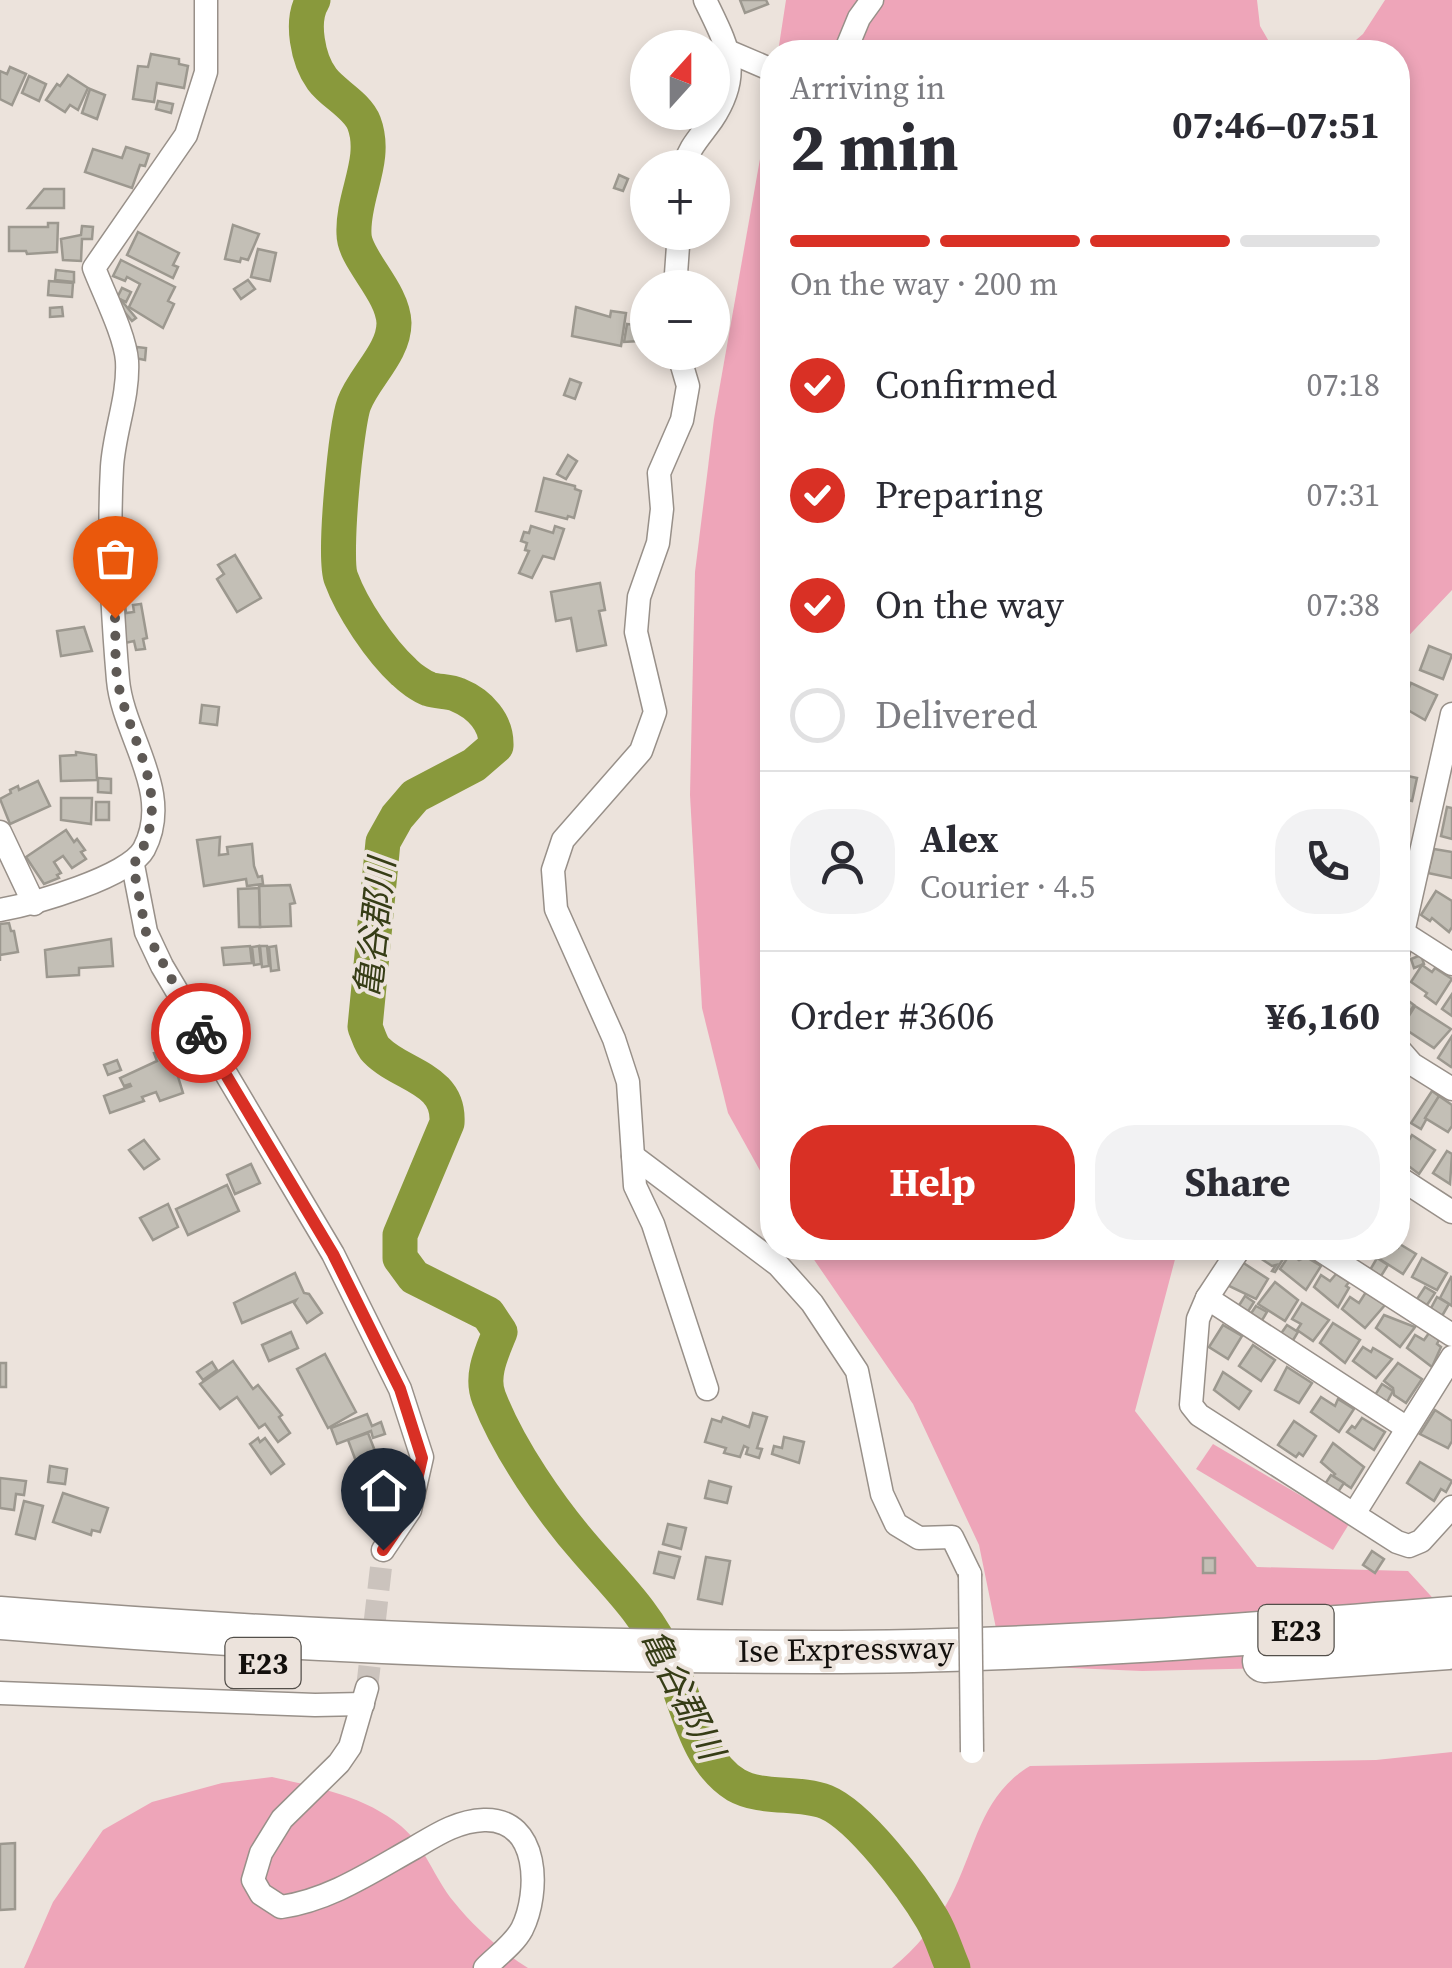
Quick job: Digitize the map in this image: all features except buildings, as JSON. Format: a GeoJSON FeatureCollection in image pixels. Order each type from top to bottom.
{"type":"FeatureCollection","features":[{"type":"Feature","properties":{"kind":"highway","name":"Ise Expressway"},"geometry":{"type":"LineString","coordinates":[[0,1618],[525,1664]]}},
{"type":"Feature","properties":{"kind":"highway","name":"Ise Expressway"},"geometry":{"type":"LineString","coordinates":[[0,1646],[525,1664],[688,1664],[816,1680],[1140,1655],[1452,1618]]}},
{"type":"Feature","properties":{"kind":"highway","name":"Ise Expressway"},"geometry":{"type":"LineString","coordinates":[[1140,1655],[1452,1647]]}},
{"type":"Feature","properties":{"kind":"street"},"geometry":{"type":"LineString","coordinates":[[0,910],[34,904],[133,865],[146,847],[152,784],[119,686],[110,518],[112,460],[127,358],[94,268],[186,135],[206,72],[206,0]]}},
{"type":"Feature","properties":{"kind":"street"},"geometry":{"type":"LineString","coordinates":[[705,0],[719,30]]}},
{"type":"Feature","properties":{"kind":"street"},"geometry":{"type":"LineString","coordinates":[[850,40],[872,0]]}},
{"type":"Feature","properties":{"kind":"street"},"geometry":{"type":"LineString","coordinates":[[730,52],[760,65]]}},
{"type":"Feature","properties":{"kind":"street"},"geometry":{"type":"LineString","coordinates":[[688,150],[703,130]]}},
{"type":"Feature","properties":{"kind":"street"},"geometry":{"type":"LineString","coordinates":[[683,370],[688,386],[682,420],[660,473],[658,543],[639,597],[636,632],[655,712],[641,751],[563,840],[552,870],[556,909],[614,1039],[628,1082],[635,1186],[653,1224],[707,1389]]}},
{"type":"Feature","properties":{"kind":"street"},"geometry":{"type":"LineString","coordinates":[[1410,900],[1452,714]]}},
{"type":"Feature","properties":{"kind":"street"},"geometry":{"type":"LineString","coordinates":[[0,832],[34,904]]}},
{"type":"Feature","properties":{"kind":"street"},"geometry":{"type":"LineString","coordinates":[[133,865],[146,932],[162,966],[333,1254],[400,1389],[422,1458],[410,1510],[383,1550]]}},
{"type":"Feature","properties":{"kind":"street"},"geometry":{"type":"LineString","coordinates":[[1410,948],[1452,964]]}},
{"type":"Feature","properties":{"kind":"street"},"geometry":{"type":"LineString","coordinates":[[1410,1062],[1452,1089]]}},
{"type":"Feature","properties":{"kind":"street"},"geometry":{"type":"LineString","coordinates":[[633,1156],[760,1251]]}},
{"type":"Feature","properties":{"kind":"street"},"geometry":{"type":"LineString","coordinates":[[1410,1185],[1452,1212]]}},
{"type":"Feature","properties":{"kind":"street"},"geometry":{"type":"LineString","coordinates":[[771,1260],[812,1303],[857,1371],[882,1494],[896,1524],[919,1538],[952,1537],[970,1574],[972,1752]]}},
{"type":"Feature","properties":{"kind":"street"},"geometry":{"type":"LineString","coordinates":[[1232,1260],[1198,1319],[1191,1405],[1199,1415],[1408,1546],[1421,1541],[1452,1507]]}},
{"type":"Feature","properties":{"kind":"street"},"geometry":{"type":"LineString","coordinates":[[1336,1260],[1452,1334]]}},
{"type":"Feature","properties":{"kind":"street"},"geometry":{"type":"LineString","coordinates":[[1207,1298],[1407,1428]]}},
{"type":"Feature","properties":{"kind":"street"},"geometry":{"type":"LineString","coordinates":[[1354,1514],[1452,1357]]}},
{"type":"Feature","properties":{"kind":"street"},"geometry":{"type":"LineString","coordinates":[[0,1693],[315,1705],[365,1696],[350,1747],[282,1818],[261,1853],[253,1880],[262,1894],[281,1907],[302,1904],[329,1896],[456,1824],[488,1820],[510,1826],[526,1846],[536,1880],[530,1910],[519,1934],[485,1968]]}},
{"type":"Feature","properties":{"kind":"shaded area"},"geometry":{"type":"Polygon","coordinates":[[[786,0],[1257,0],[1260,26],[1268,40],[780,40],[786,0]]]}},
{"type":"Feature","properties":{"kind":"shaded area"},"geometry":{"type":"Polygon","coordinates":[[[1385,0],[1452,0],[1452,590],[1410,634],[1410,40],[1356,40],[1385,0]]]}},
{"type":"Feature","properties":{"kind":"shaded area"},"geometry":{"type":"Polygon","coordinates":[[[760,159],[760,1170],[728,1113],[702,1008],[690,795],[695,572],[714,419],[723,370],[730,370],[730,329],[760,159]]]}},
{"type":"Feature","properties":{"kind":"shaded area"},"geometry":{"type":"Polygon","coordinates":[[[814,1260],[1175,1260],[1135,1411],[1257,1567],[1408,1571],[1452,1619],[1452,1664],[1142,1671],[1025,1666],[998,1638],[979,1545],[913,1404],[814,1260]]]}},
{"type":"Feature","properties":{"kind":"shaded area"},"geometry":{"type":"Polygon","coordinates":[[[1213,1444],[1349,1524],[1333,1550],[1196,1469],[1213,1444]]]}},
{"type":"Feature","properties":{"kind":"shaded area"},"geometry":{"type":"Polygon","coordinates":[[[1452,1752],[1452,1968],[892,1968],[933,1926],[960,1878],[990,1808],[1013,1778],[1030,1766],[1376,1760],[1452,1752]]]}},
{"type":"Feature","properties":{"kind":"shaded area"},"geometry":{"type":"Polygon","coordinates":[[[272,1777],[356,1800],[401,1826],[417,1843],[462,1911],[528,1968],[24,1968],[53,1902],[103,1830],[152,1802],[222,1783],[272,1777]]]}},
{"type":"Feature","properties":{"kind":"waterway","name":"亀谷郡川"},"geometry":{"type":"LineString","coordinates":[[313,0],[306,29],[313,62],[327,84],[361,117],[368,137],[354,234],[360,254],[387,299],[394,323],[389,345],[359,394],[351,417],[339,520],[341,578],[359,615],[395,663],[426,688],[455,694],[473,704],[486,715],[496,738],[496,746],[474,765],[415,796],[383,842],[365,1027],[376,1050],[441,1096],[447,1123],[400,1235],[400,1258],[414,1277],[488,1314],[500,1332],[486,1381],[497,1417],[545,1498],[651,1629],[711,1760],[722,1774],[746,1790],[826,1802],[854,1822],[885,1854],[923,1905],[953,1968]]}},
{"type":"Feature","properties":{"kind":"tunnel"},"geometry":{"type":"LineString","coordinates":[[367,1688],[383,1550]]}},
{"type":"Feature","properties":{"kind":"way so far"},"geometry":{"type":"LineString","coordinates":[[115,618],[119,686],[152,784],[146,847],[133,865],[146,932],[201,1033]]}},
{"type":"Feature","properties":{"kind":"route"},"geometry":{"type":"LineString","coordinates":[[201,1033],[333,1254],[400,1389],[422,1458],[410,1510],[383,1550]]}}]}
